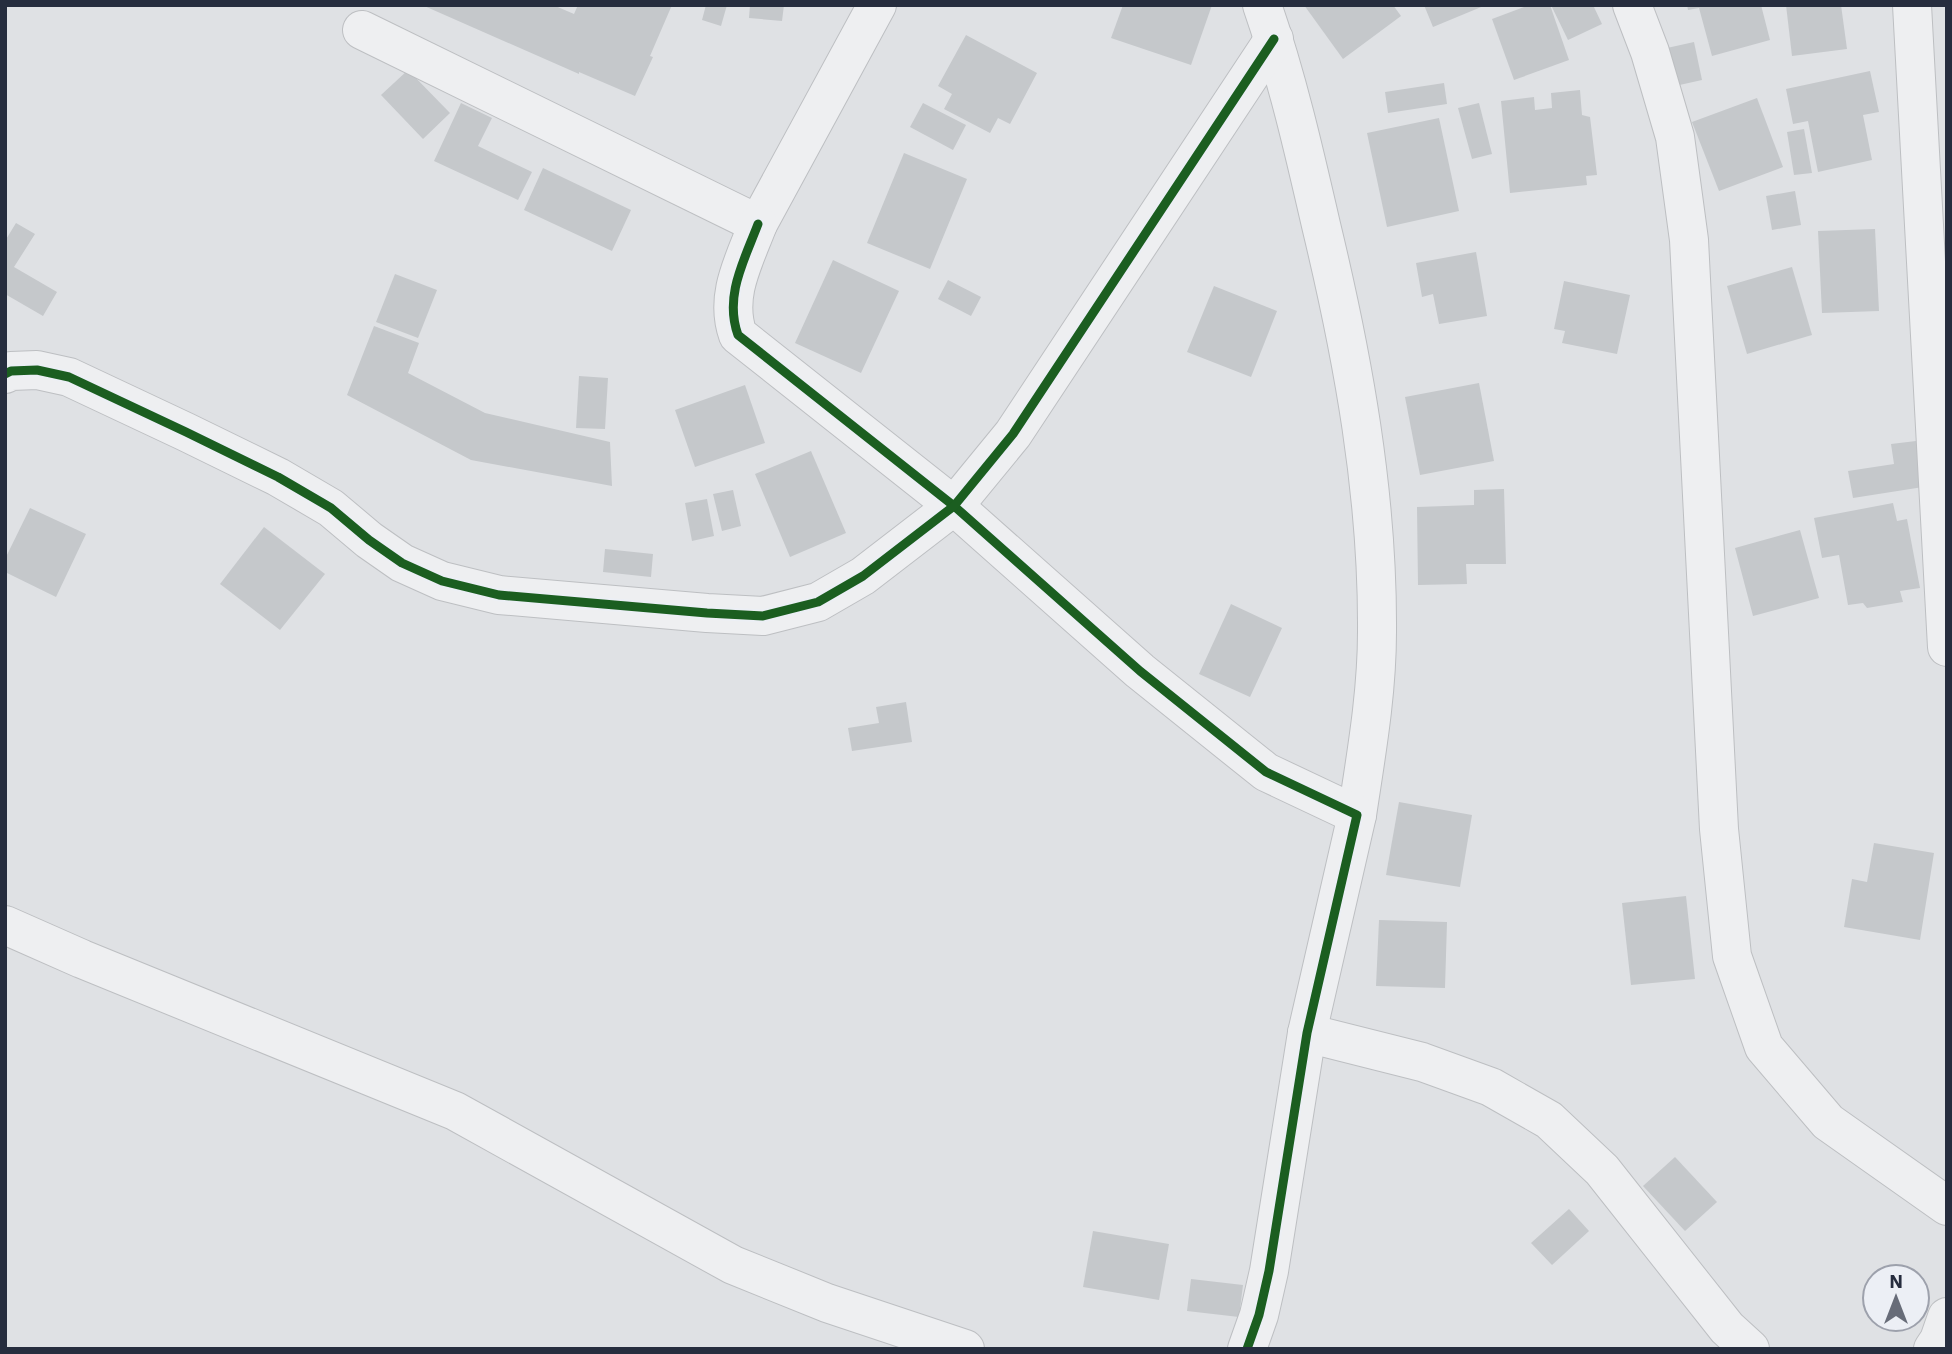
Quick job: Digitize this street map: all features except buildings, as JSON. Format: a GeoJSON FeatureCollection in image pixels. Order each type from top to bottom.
{"type":"FeatureCollection","features":[{"type":"Feature","properties":{"kind":"street"},"geometry":{"type":"LineString","coordinates":[[877,5],[758,224],[733,298],[732,318],[738,335],[954,506],[1140,671],[1266,772],[1357,815]]}},
{"type":"Feature","properties":{"kind":"street"},"geometry":{"type":"LineString","coordinates":[[1632,5],[1650,52],[1675,137],[1689,240],[1718,829],[1732,956],[1764,1047],[1828,1122],[1947,1206]]}},
{"type":"Feature","properties":{"kind":"street"},"geometry":{"type":"LineString","coordinates":[[1912,5],[1947,647]]}},
{"type":"Feature","properties":{"kind":"street"},"geometry":{"type":"LineString","coordinates":[[5,374],[11,371],[37,370],[69,377],[278,477],[331,508],[402,563],[442,581],[499,595],[707,613],[763,616],[818,602],[863,576],[954,506],[1013,435],[1268,22]]}},
{"type":"Feature","properties":{"kind":"street"},"geometry":{"type":"LineString","coordinates":[[1247,1349],[1259,1315],[1269,1271],[1307,1033],[1357,815],[1372,721],[1377,632],[1371,488],[1354,372],[1305,155],[1268,22]]}},
{"type":"Feature","properties":{"kind":"street"},"geometry":{"type":"LineString","coordinates":[[362,30],[758,224]]}},
{"type":"Feature","properties":{"kind":"street"},"geometry":{"type":"LineString","coordinates":[[5,925],[456,1111],[733,1265],[827,1303],[965,1349]]}},
{"type":"Feature","properties":{"kind":"street"},"geometry":{"type":"LineString","coordinates":[[1307,1033],[1422,1062],[1480,1083],[1549,1121],[1602,1170],[1727,1328],[1750,1349]]}},
{"type":"Feature","properties":{"kind":"street"},"geometry":{"type":"LineString","coordinates":[[1933,1349],[1947,1317]]}},
{"type":"Feature","properties":{"kind":"cycle path"},"geometry":{"type":"LineString","coordinates":[[5,374],[11,371],[37,370],[69,377],[186,432],[278,477],[331,508],[402,563],[442,581],[499,595],[707,613],[763,616],[818,602],[863,576],[954,506],[1013,434],[1274,39]]}},
{"type":"Feature","properties":{"kind":"cycle path"},"geometry":{"type":"LineString","coordinates":[[758,224],[734,292],[734,321],[738,335],[954,506],[1140,671],[1266,772],[1357,815],[1307,1033],[1269,1271],[1259,1315],[1247,1349]]}}]}
